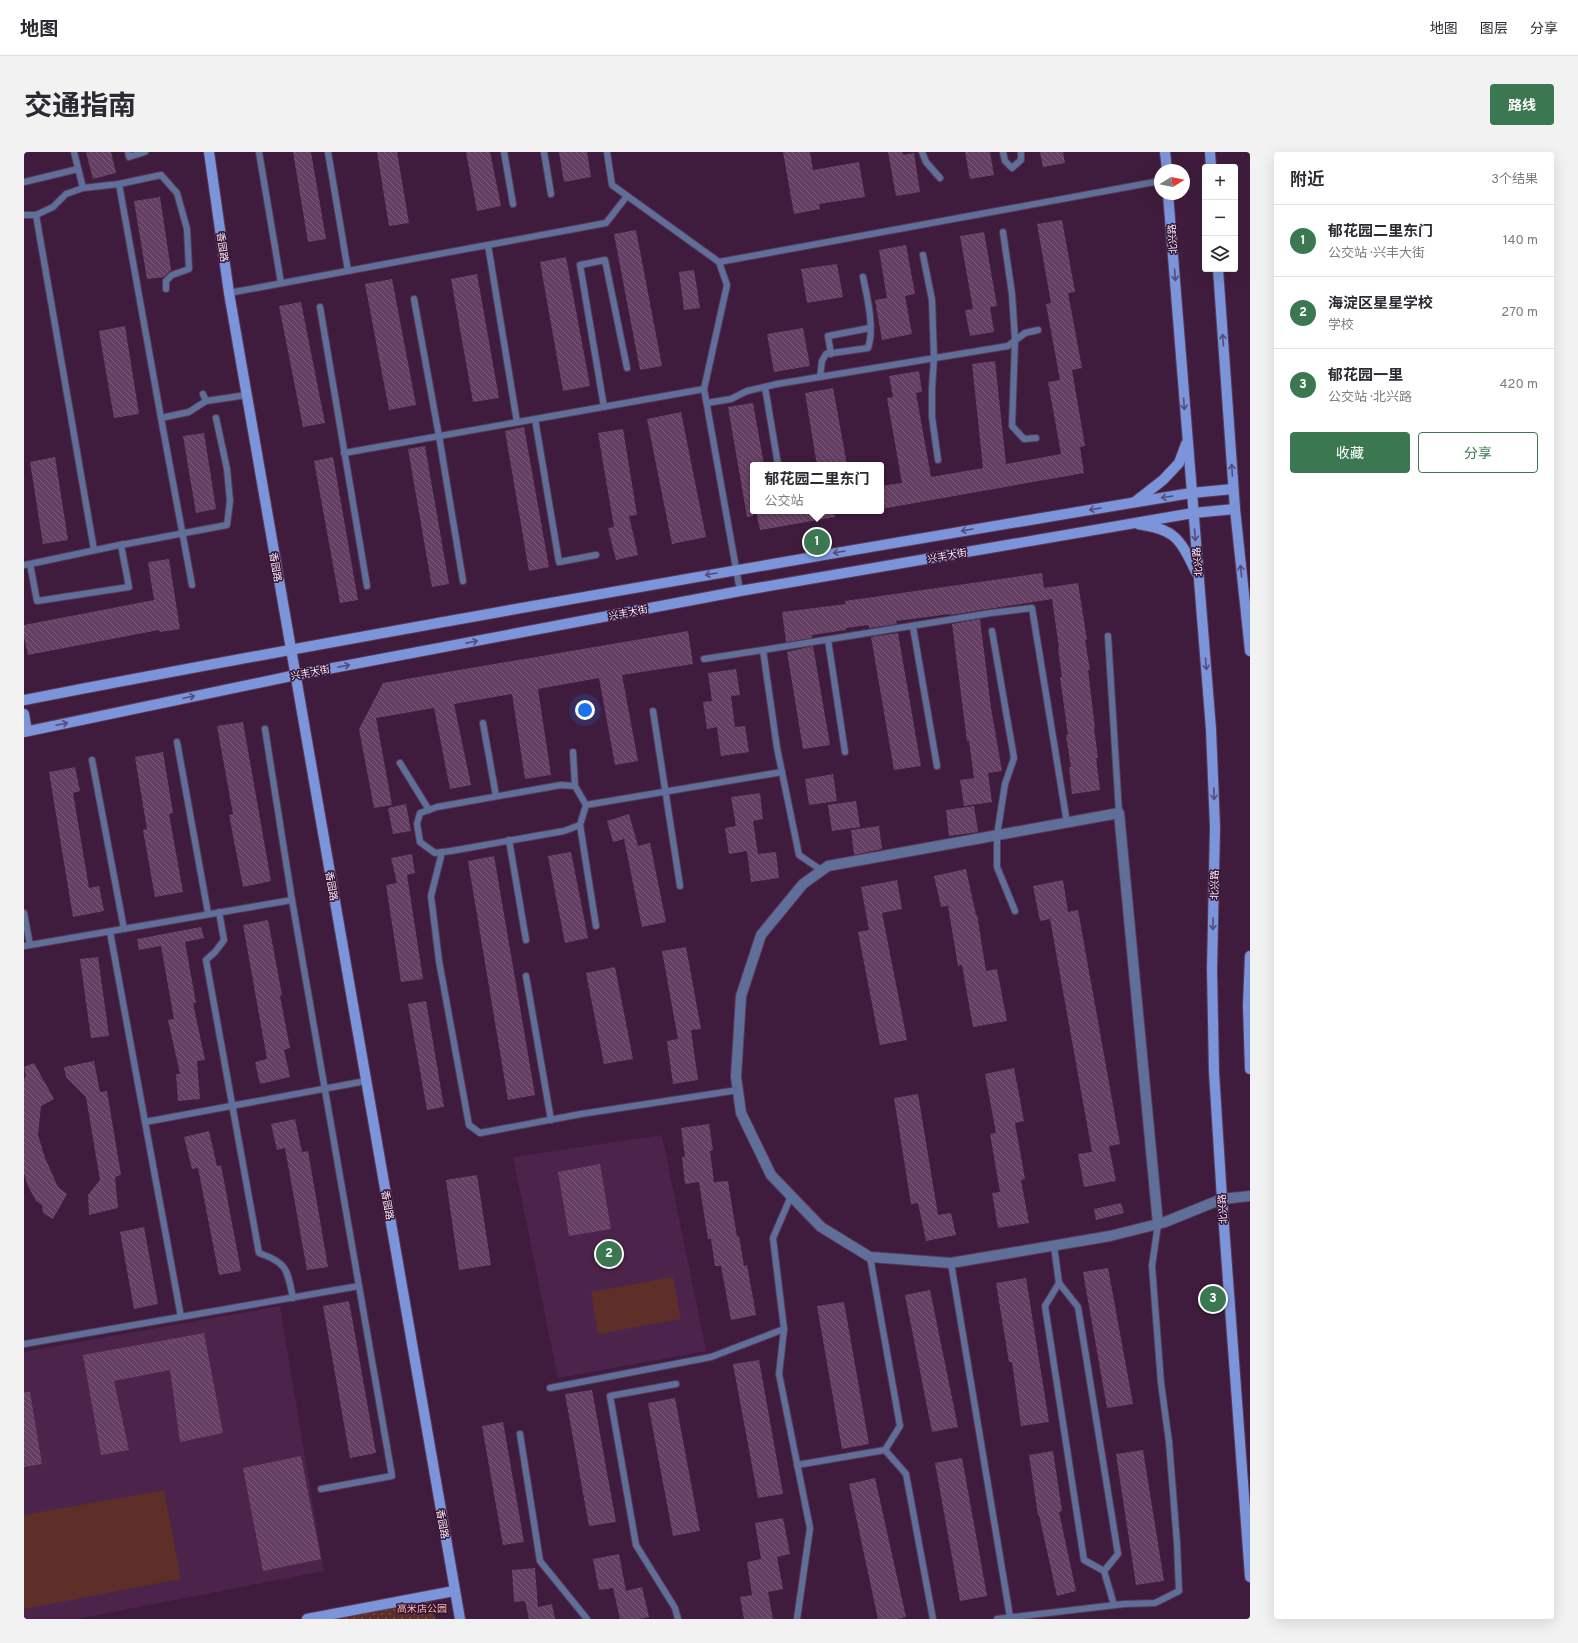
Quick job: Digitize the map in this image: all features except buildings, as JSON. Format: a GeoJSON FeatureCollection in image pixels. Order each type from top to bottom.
{"type":"FeatureCollection","features":[{"type":"Feature","properties":{"kind":"main road","name":"香园路"},"geometry":{"type":"LineString","coordinates":[[209,152],[229,292],[460,1619]]}},
{"type":"Feature","properties":{"kind":"main road"},"geometry":{"type":"LineString","coordinates":[[1165,152],[1166,164]]}},
{"type":"Feature","properties":{"kind":"main road"},"geometry":{"type":"LineString","coordinates":[[1210,152],[1211,164]]}},
{"type":"Feature","properties":{"kind":"main road","name":"北兴路"},"geometry":{"type":"LineString","coordinates":[[1168,200],[1211,729],[1215,827],[1212,970],[1214,1072],[1250,1577]]}},
{"type":"Feature","properties":{"kind":"main road"},"geometry":{"type":"LineString","coordinates":[[1218,272],[1233,489],[1250,651]]}},
{"type":"Feature","properties":{"kind":"main road"},"geometry":{"type":"LineString","coordinates":[[1134,502],[1163,480],[1179,463],[1187,440]]}},
{"type":"Feature","properties":{"kind":"main road","name":"兴丰大街"},"geometry":{"type":"LineString","coordinates":[[24,700],[291,649],[736,570],[1191,492],[1233,489]]}},
{"type":"Feature","properties":{"kind":"main road","name":"兴丰大街"},"geometry":{"type":"LineString","coordinates":[[26,731],[296,675],[740,591],[1193,513],[1235,509]]}},
{"type":"Feature","properties":{"kind":"main road"},"geometry":{"type":"LineString","coordinates":[[1135,523],[1157,528],[1172,534],[1183,548],[1198,575]]}},
{"type":"Feature","properties":{"kind":"main road"},"geometry":{"type":"LineString","coordinates":[[24,714],[26,731]]}},
{"type":"Feature","properties":{"kind":"main road"},"geometry":{"type":"LineString","coordinates":[[1250,956],[1250,1070]]}},
{"type":"Feature","properties":{"kind":"main road"},"geometry":{"type":"LineString","coordinates":[[307,1619],[454,1591]]}},
{"type":"Feature","properties":{"kind":"street"},"geometry":{"type":"LineString","coordinates":[[1158,1224],[1119,814],[828,866],[803,884],[761,935],[741,996],[736,1077],[741,1113],[771,1175],[821,1227],[870,1257],[951,1263],[1110,1236],[1158,1224],[1222,1199],[1250,1196]]}},
{"type":"Feature","properties":{"kind":"lane"},"geometry":{"type":"LineString","coordinates":[[74,152],[83,188]]}},
{"type":"Feature","properties":{"kind":"lane"},"geometry":{"type":"LineString","coordinates":[[128,152],[129,157],[145,152]]}},
{"type":"Feature","properties":{"kind":"lane"},"geometry":{"type":"LineString","coordinates":[[259,152],[281,283]]}},
{"type":"Feature","properties":{"kind":"lane"},"geometry":{"type":"LineString","coordinates":[[328,152],[348,271]]}},
{"type":"Feature","properties":{"kind":"lane"},"geometry":{"type":"LineString","coordinates":[[504,152],[513,204]]}},
{"type":"Feature","properties":{"kind":"lane"},"geometry":{"type":"LineString","coordinates":[[544,152],[551,194]]}},
{"type":"Feature","properties":{"kind":"lane"},"geometry":{"type":"LineString","coordinates":[[607,152],[612,185],[719,262],[727,285],[704,389],[740,591]]}},
{"type":"Feature","properties":{"kind":"lane"},"geometry":{"type":"LineString","coordinates":[[922,152],[926,162],[940,178]]}},
{"type":"Feature","properties":{"kind":"lane"},"geometry":{"type":"LineString","coordinates":[[1003,152],[1005,161],[1012,168],[1021,160],[1021,152]]}},
{"type":"Feature","properties":{"kind":"lane"},"geometry":{"type":"LineString","coordinates":[[24,182],[78,169]]}},
{"type":"Feature","properties":{"kind":"lane"},"geometry":{"type":"LineString","coordinates":[[24,214],[36,215],[53,208],[66,194],[83,188],[119,184],[161,175],[177,193],[187,228],[189,269],[172,275],[166,281],[166,289]]}},
{"type":"Feature","properties":{"kind":"lane"},"geometry":{"type":"LineString","coordinates":[[719,262],[1154,182]]}},
{"type":"Feature","properties":{"kind":"lane"},"geometry":{"type":"LineString","coordinates":[[119,184],[192,586]]}},
{"type":"Feature","properties":{"kind":"lane"},"geometry":{"type":"LineString","coordinates":[[229,292],[606,223],[627,196]]}},
{"type":"Feature","properties":{"kind":"lane"},"geometry":{"type":"LineString","coordinates":[[36,215],[94,550]]}},
{"type":"Feature","properties":{"kind":"lane"},"geometry":{"type":"LineString","coordinates":[[1003,232],[1012,294],[1015,340],[1012,426],[1024,439],[1036,438]]}},
{"type":"Feature","properties":{"kind":"lane"},"geometry":{"type":"LineString","coordinates":[[488,245],[516,422]]}},
{"type":"Feature","properties":{"kind":"lane"},"geometry":{"type":"LineString","coordinates":[[923,255],[932,300],[934,358],[932,417],[933,437],[938,460]]}},
{"type":"Feature","properties":{"kind":"lane"},"geometry":{"type":"LineString","coordinates":[[604,407],[580,265],[605,260],[627,368]]}},
{"type":"Feature","properties":{"kind":"lane"},"geometry":{"type":"LineString","coordinates":[[820,377],[822,361],[826,354],[868,348],[871,341],[869,308],[863,276]]}},
{"type":"Feature","properties":{"kind":"lane"},"geometry":{"type":"LineString","coordinates":[[414,300],[439,436],[463,581]]}},
{"type":"Feature","properties":{"kind":"lane"},"geometry":{"type":"LineString","coordinates":[[320,307],[367,586]]}},
{"type":"Feature","properties":{"kind":"lane"},"geometry":{"type":"LineString","coordinates":[[831,354],[828,336],[870,328]]}},
{"type":"Feature","properties":{"kind":"lane"},"geometry":{"type":"LineString","coordinates":[[706,403],[731,400],[747,391],[765,387],[1008,346],[1025,333],[1038,330]]}},
{"type":"Feature","properties":{"kind":"lane"},"geometry":{"type":"LineString","coordinates":[[765,387],[778,462]]}},
{"type":"Feature","properties":{"kind":"lane"},"geometry":{"type":"LineString","coordinates":[[344,453],[704,389]]}},
{"type":"Feature","properties":{"kind":"lane"},"geometry":{"type":"LineString","coordinates":[[203,394],[206,401]]}},
{"type":"Feature","properties":{"kind":"lane"},"geometry":{"type":"LineString","coordinates":[[161,418],[189,412],[206,401],[247,395]]}},
{"type":"Feature","properties":{"kind":"lane"},"geometry":{"type":"LineString","coordinates":[[124,544],[121,545],[128,587],[37,602],[27,565],[94,550],[124,544],[226,525],[230,501],[227,468],[216,418]]}},
{"type":"Feature","properties":{"kind":"lane"},"geometry":{"type":"LineString","coordinates":[[535,419],[559,562],[596,555]]}},
{"type":"Feature","properties":{"kind":"lane"},"geometry":{"type":"LineString","coordinates":[[704,659],[1032,608],[1067,823]]}},
{"type":"Feature","properties":{"kind":"lane"},"geometry":{"type":"LineString","coordinates":[[913,627],[937,766]]}},
{"type":"Feature","properties":{"kind":"lane"},"geometry":{"type":"LineString","coordinates":[[992,631],[1014,758],[1005,784],[997,835],[997,868],[1015,911]]}},
{"type":"Feature","properties":{"kind":"lane"},"geometry":{"type":"LineString","coordinates":[[1108,636],[1119,814]]}},
{"type":"Feature","properties":{"kind":"lane"},"geometry":{"type":"LineString","coordinates":[[828,640],[845,752]]}},
{"type":"Feature","properties":{"kind":"lane"},"geometry":{"type":"LineString","coordinates":[[762,650],[782,772],[799,855],[822,870]]}},
{"type":"Feature","properties":{"kind":"lane"},"geometry":{"type":"LineString","coordinates":[[653,711],[680,886]]}},
{"type":"Feature","properties":{"kind":"lane"},"geometry":{"type":"LineString","coordinates":[[483,723],[496,796]]}},
{"type":"Feature","properties":{"kind":"lane"},"geometry":{"type":"LineString","coordinates":[[265,729],[324,1089],[392,1476],[321,1489]]}},
{"type":"Feature","properties":{"kind":"lane"},"geometry":{"type":"LineString","coordinates":[[177,742],[208,913]]}},
{"type":"Feature","properties":{"kind":"lane"},"geometry":{"type":"LineString","coordinates":[[573,752],[575,786],[586,805],[580,825],[596,926]]}},
{"type":"Feature","properties":{"kind":"lane"},"geometry":{"type":"LineString","coordinates":[[92,760],[124,929]]}},
{"type":"Feature","properties":{"kind":"lane"},"geometry":{"type":"LineString","coordinates":[[400,763],[429,810]]}},
{"type":"Feature","properties":{"kind":"lane"},"geometry":{"type":"LineString","coordinates":[[586,805],[782,772]]}},
{"type":"Feature","properties":{"kind":"lane"},"geometry":{"type":"LineString","coordinates":[[575,786],[561,785],[437,807],[420,813],[417,824],[420,842],[435,853],[564,831],[580,825]]}},
{"type":"Feature","properties":{"kind":"lane"},"geometry":{"type":"LineString","coordinates":[[509,840],[526,940]]}},
{"type":"Feature","properties":{"kind":"lane"},"geometry":{"type":"LineString","coordinates":[[442,852],[432,896],[439,962],[469,1125],[480,1133],[738,1090]]}},
{"type":"Feature","properties":{"kind":"lane"},"geometry":{"type":"LineString","coordinates":[[24,913],[27,945],[110,932],[208,913],[292,900]]}},
{"type":"Feature","properties":{"kind":"lane"},"geometry":{"type":"LineString","coordinates":[[219,912],[224,940],[215,952],[206,960],[259,1253],[274,1258],[287,1270],[293,1298]]}},
{"type":"Feature","properties":{"kind":"lane"},"geometry":{"type":"LineString","coordinates":[[110,932],[181,1317]]}},
{"type":"Feature","properties":{"kind":"lane"},"geometry":{"type":"LineString","coordinates":[[526,976],[551,1120]]}},
{"type":"Feature","properties":{"kind":"lane"},"geometry":{"type":"LineString","coordinates":[[145,1122],[366,1081]]}},
{"type":"Feature","properties":{"kind":"lane"},"geometry":{"type":"LineString","coordinates":[[791,1196],[773,1238],[784,1329],[779,1374],[810,1528],[797,1619]]}},
{"type":"Feature","properties":{"kind":"lane"},"geometry":{"type":"LineString","coordinates":[[997,1619],[1114,1605],[1155,1603],[1179,1591],[1170,1449],[1161,1383],[1152,1266],[1158,1224]]}},
{"type":"Feature","properties":{"kind":"lane"},"geometry":{"type":"LineString","coordinates":[[1054,1246],[1060,1283],[1078,1307],[1118,1554],[1104,1571]]}},
{"type":"Feature","properties":{"kind":"lane"},"geometry":{"type":"LineString","coordinates":[[797,1464],[885,1450],[900,1426],[870,1257]]}},
{"type":"Feature","properties":{"kind":"lane"},"geometry":{"type":"LineString","coordinates":[[951,1263],[1010,1617]]}},
{"type":"Feature","properties":{"kind":"lane"},"geometry":{"type":"LineString","coordinates":[[1060,1283],[1045,1306],[1084,1560],[1104,1571],[1114,1605]]}},
{"type":"Feature","properties":{"kind":"lane"},"geometry":{"type":"LineString","coordinates":[[24,1344],[359,1286]]}},
{"type":"Feature","properties":{"kind":"lane"},"geometry":{"type":"LineString","coordinates":[[550,1388],[711,1357],[784,1329]]}},
{"type":"Feature","properties":{"kind":"lane"},"geometry":{"type":"LineString","coordinates":[[676,1384],[610,1396],[636,1545],[675,1608],[678,1619]]}},
{"type":"Feature","properties":{"kind":"lane"},"geometry":{"type":"LineString","coordinates":[[520,1434],[540,1561],[587,1619]]}},
{"type":"Feature","properties":{"kind":"lane"},"geometry":{"type":"LineString","coordinates":[[885,1450],[906,1474],[934,1619]]}},
{"type":"Feature","properties":{"kind":"shaded area"},"geometry":{"type":"Polygon","coordinates":[[[662,1135],[706,1351],[558,1378],[513,1157],[662,1135]]]}},
{"type":"Feature","properties":{"kind":"shaded area"},"geometry":{"type":"Polygon","coordinates":[[[280,1306],[324,1571],[77,1619],[24,1619],[24,1352],[280,1306]]]}},
{"type":"Feature","properties":{"kind":"green space"},"geometry":{"type":"Polygon","coordinates":[[[673,1277],[681,1319],[598,1334],[591,1292],[673,1277]]]}},
{"type":"Feature","properties":{"kind":"green space"},"geometry":{"type":"Polygon","coordinates":[[[164,1490],[181,1579],[24,1609],[24,1515],[164,1490]]]}},
{"type":"Feature","properties":{"kind":"green space","name":"高米店公园"},"geometry":{"type":"Polygon","coordinates":[[[431,1596],[435,1619],[307,1619],[431,1596]]]}},
{"type":"Feature","properties":{"kind":"place","name":"郁花园二里东门"},"geometry":{"type":"Point","coordinates":[817,542]}},
{"type":"Feature","properties":{"kind":"place","name":"海淀区星星学校"},"geometry":{"type":"Point","coordinates":[609,1254]}},
{"type":"Feature","properties":{"kind":"place","name":"郁花园一里"},"geometry":{"type":"Point","coordinates":[1213,1299]}}]}
